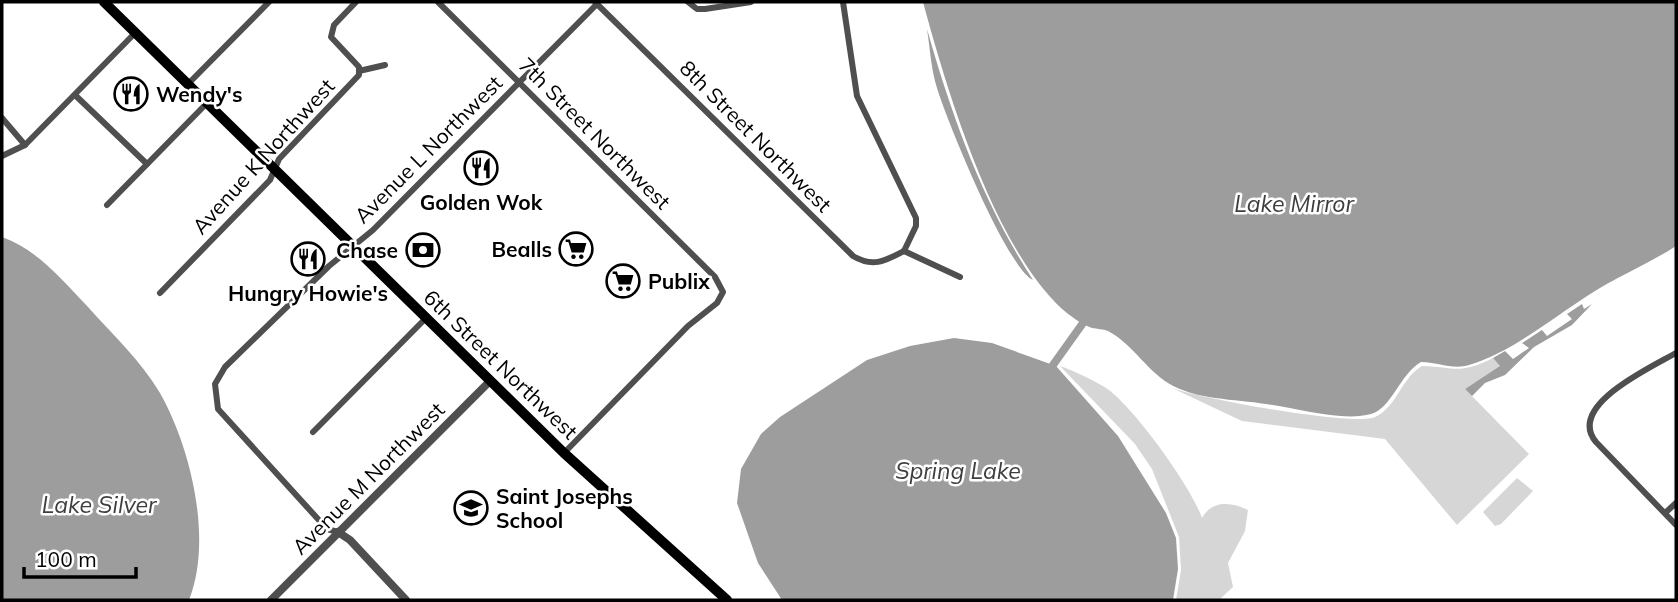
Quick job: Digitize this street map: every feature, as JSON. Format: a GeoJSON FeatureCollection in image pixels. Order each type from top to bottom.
{"type":"FeatureCollection","features":[{"type":"Feature","properties":{"kind":"highway","name":"6th Street Northwest"},"geometry":{"type":"LineString","coordinates":[[105,2],[564,453],[727,600]]}},
{"type":"Feature","properties":{"kind":"street"},"geometry":{"type":"LineString","coordinates":[[188,85],[270,2]]}},
{"type":"Feature","properties":{"kind":"street","name":"Avenue K Northwest"},"geometry":{"type":"LineString","coordinates":[[356,2],[334,25],[331,37],[359,71]]}},
{"type":"Feature","properties":{"kind":"street","name":"7th Street Northwest"},"geometry":{"type":"LineString","coordinates":[[438,2],[715,278],[723,292],[717,303],[688,326],[564,453]]}},
{"type":"Feature","properties":{"kind":"street"},"geometry":{"type":"LineString","coordinates":[[688,2],[697,9],[705,9],[751,2]]}},
{"type":"Feature","properties":{"kind":"street"},"geometry":{"type":"LineString","coordinates":[[843,2],[857,96],[912,205],[917,223],[904,251],[960,277]]}},
{"type":"Feature","properties":{"kind":"street","name":"Avenue L Northwest"},"geometry":{"type":"LineString","coordinates":[[338,532],[327,529],[218,409],[215,384],[225,367],[353,246],[520,82],[596,3]]}},
{"type":"Feature","properties":{"kind":"street","name":"8th Street Northwest"},"geometry":{"type":"LineString","coordinates":[[596,3],[853,256],[870,263],[882,263],[904,251]]}},
{"type":"Feature","properties":{"kind":"street"},"geometry":{"type":"LineString","coordinates":[[2,156],[25,145],[135,33]]}},
{"type":"Feature","properties":{"kind":"street","name":"Avenue K Northwest"},"geometry":{"type":"LineString","coordinates":[[359,71],[385,65]]}},
{"type":"Feature","properties":{"kind":"street","name":"Avenue K Northwest"},"geometry":{"type":"LineString","coordinates":[[160,293],[251,201],[275,170],[279,159],[356,80],[359,71]]}},
{"type":"Feature","properties":{"kind":"street"},"geometry":{"type":"LineString","coordinates":[[75,95],[147,164]]}},
{"type":"Feature","properties":{"kind":"street"},"geometry":{"type":"LineString","coordinates":[[107,205],[208,103]]}},
{"type":"Feature","properties":{"kind":"street"},"geometry":{"type":"LineString","coordinates":[[2,118],[25,145]]}},
{"type":"Feature","properties":{"kind":"street"},"geometry":{"type":"LineString","coordinates":[[313,432],[426,318]]}},
{"type":"Feature","properties":{"kind":"street"},"geometry":{"type":"LineString","coordinates":[[1676,353],[1639,374],[1606,398],[1594,409],[1588,421],[1593,439],[1676,525]]}},
{"type":"Feature","properties":{"kind":"street","name":"Avenue M Northwest"},"geometry":{"type":"LineString","coordinates":[[271,600],[490,380]]}},
{"type":"Feature","properties":{"kind":"street"},"geometry":{"type":"LineString","coordinates":[[1665,513],[1676,503]]}},
{"type":"Feature","properties":{"kind":"street"},"geometry":{"type":"LineString","coordinates":[[338,532],[350,540],[406,600]]}},
{"type":"Feature","properties":{"kind":"shaded area"},"geometry":{"type":"Polygon","coordinates":[[[1493,358],[1501,366],[1465,389],[1529,454],[1457,525],[1385,439],[1242,421],[1172,388],[1275,410],[1361,419],[1375,417],[1389,406],[1409,378],[1422,366],[1465,368],[1493,358]]]}},
{"type":"Feature","properties":{"kind":"shaded area"},"geometry":{"type":"Polygon","coordinates":[[[1060,366],[1098,383],[1120,400],[1175,469],[1202,518],[1216,505],[1235,505],[1248,510],[1245,531],[1228,563],[1233,587],[1219,600],[1176,600],[1181,570],[1179,537],[1152,469],[1135,444],[1060,366]]]}},
{"type":"Feature","properties":{"kind":"shaded area"},"geometry":{"type":"Polygon","coordinates":[[[1517,478],[1533,491],[1501,524],[1495,526],[1483,512],[1517,478]]]}},
{"type":"Feature","properties":{"kind":"water","name":"Lake Mirror"},"geometry":{"type":"Polygon","coordinates":[[[923,2],[1676,2],[1676,246],[1605,285],[1521,340],[1486,359],[1457,367],[1421,362],[1407,374],[1390,399],[1371,414],[1333,415],[1190,393],[1160,377],[1116,336],[1106,330],[1088,327],[1072,317],[1037,280],[1014,246],[976,164],[959,121],[923,2]]]}},
{"type":"Feature","properties":{"kind":"water"},"geometry":{"type":"Polygon","coordinates":[[[927,29],[958,127],[984,190],[1033,280],[1008,250],[965,160],[937,88],[927,29]]]}},
{"type":"Feature","properties":{"kind":"water","name":"Lake Silver"},"geometry":{"type":"Polygon","coordinates":[[[2,237],[27,250],[59,276],[135,359],[160,393],[181,440],[199,523],[196,576],[189,600],[2,600],[2,237]]]}},
{"type":"Feature","properties":{"kind":"water"},"geometry":{"type":"Polygon","coordinates":[[[1582,304],[1584,309],[1592,304],[1572,325],[1534,347],[1505,375],[1485,383],[1472,396],[1465,389],[1500,366],[1493,358],[1505,351],[1513,359],[1529,348],[1522,343],[1542,330],[1547,336],[1572,319],[1567,314],[1582,304]]]}},
{"type":"Feature","properties":{"kind":"water","name":"Spring Lake"},"geometry":{"type":"Polygon","coordinates":[[[954,338],[992,343],[1056,366],[1118,436],[1166,513],[1176,538],[1178,569],[1173,600],[782,600],[758,563],[737,503],[741,469],[761,434],[780,417],[867,360],[910,346],[954,338]]]}},
{"type":"Feature","properties":{"kind":"waterway"},"geometry":{"type":"LineString","coordinates":[[1053,365],[1083,323]]}},
{"type":"Feature","properties":{"kind":"place","name":"Wendy's"},"geometry":{"type":"Point","coordinates":[131,94]}},
{"type":"Feature","properties":{"kind":"place","name":"Golden Wok"},"geometry":{"type":"Point","coordinates":[481,168]}},
{"type":"Feature","properties":{"kind":"place","name":"Bealls"},"geometry":{"type":"Point","coordinates":[576,249]}},
{"type":"Feature","properties":{"kind":"place","name":"Chase"},"geometry":{"type":"Point","coordinates":[423,250]}},
{"type":"Feature","properties":{"kind":"place","name":"Hungry Howie's"},"geometry":{"type":"Point","coordinates":[308,259]}},
{"type":"Feature","properties":{"kind":"place","name":"Publix"},"geometry":{"type":"Point","coordinates":[623,281]}},
{"type":"Feature","properties":{"kind":"place","name":"Saint Josephs School"},"geometry":{"type":"Point","coordinates":[471,508]}}]}
